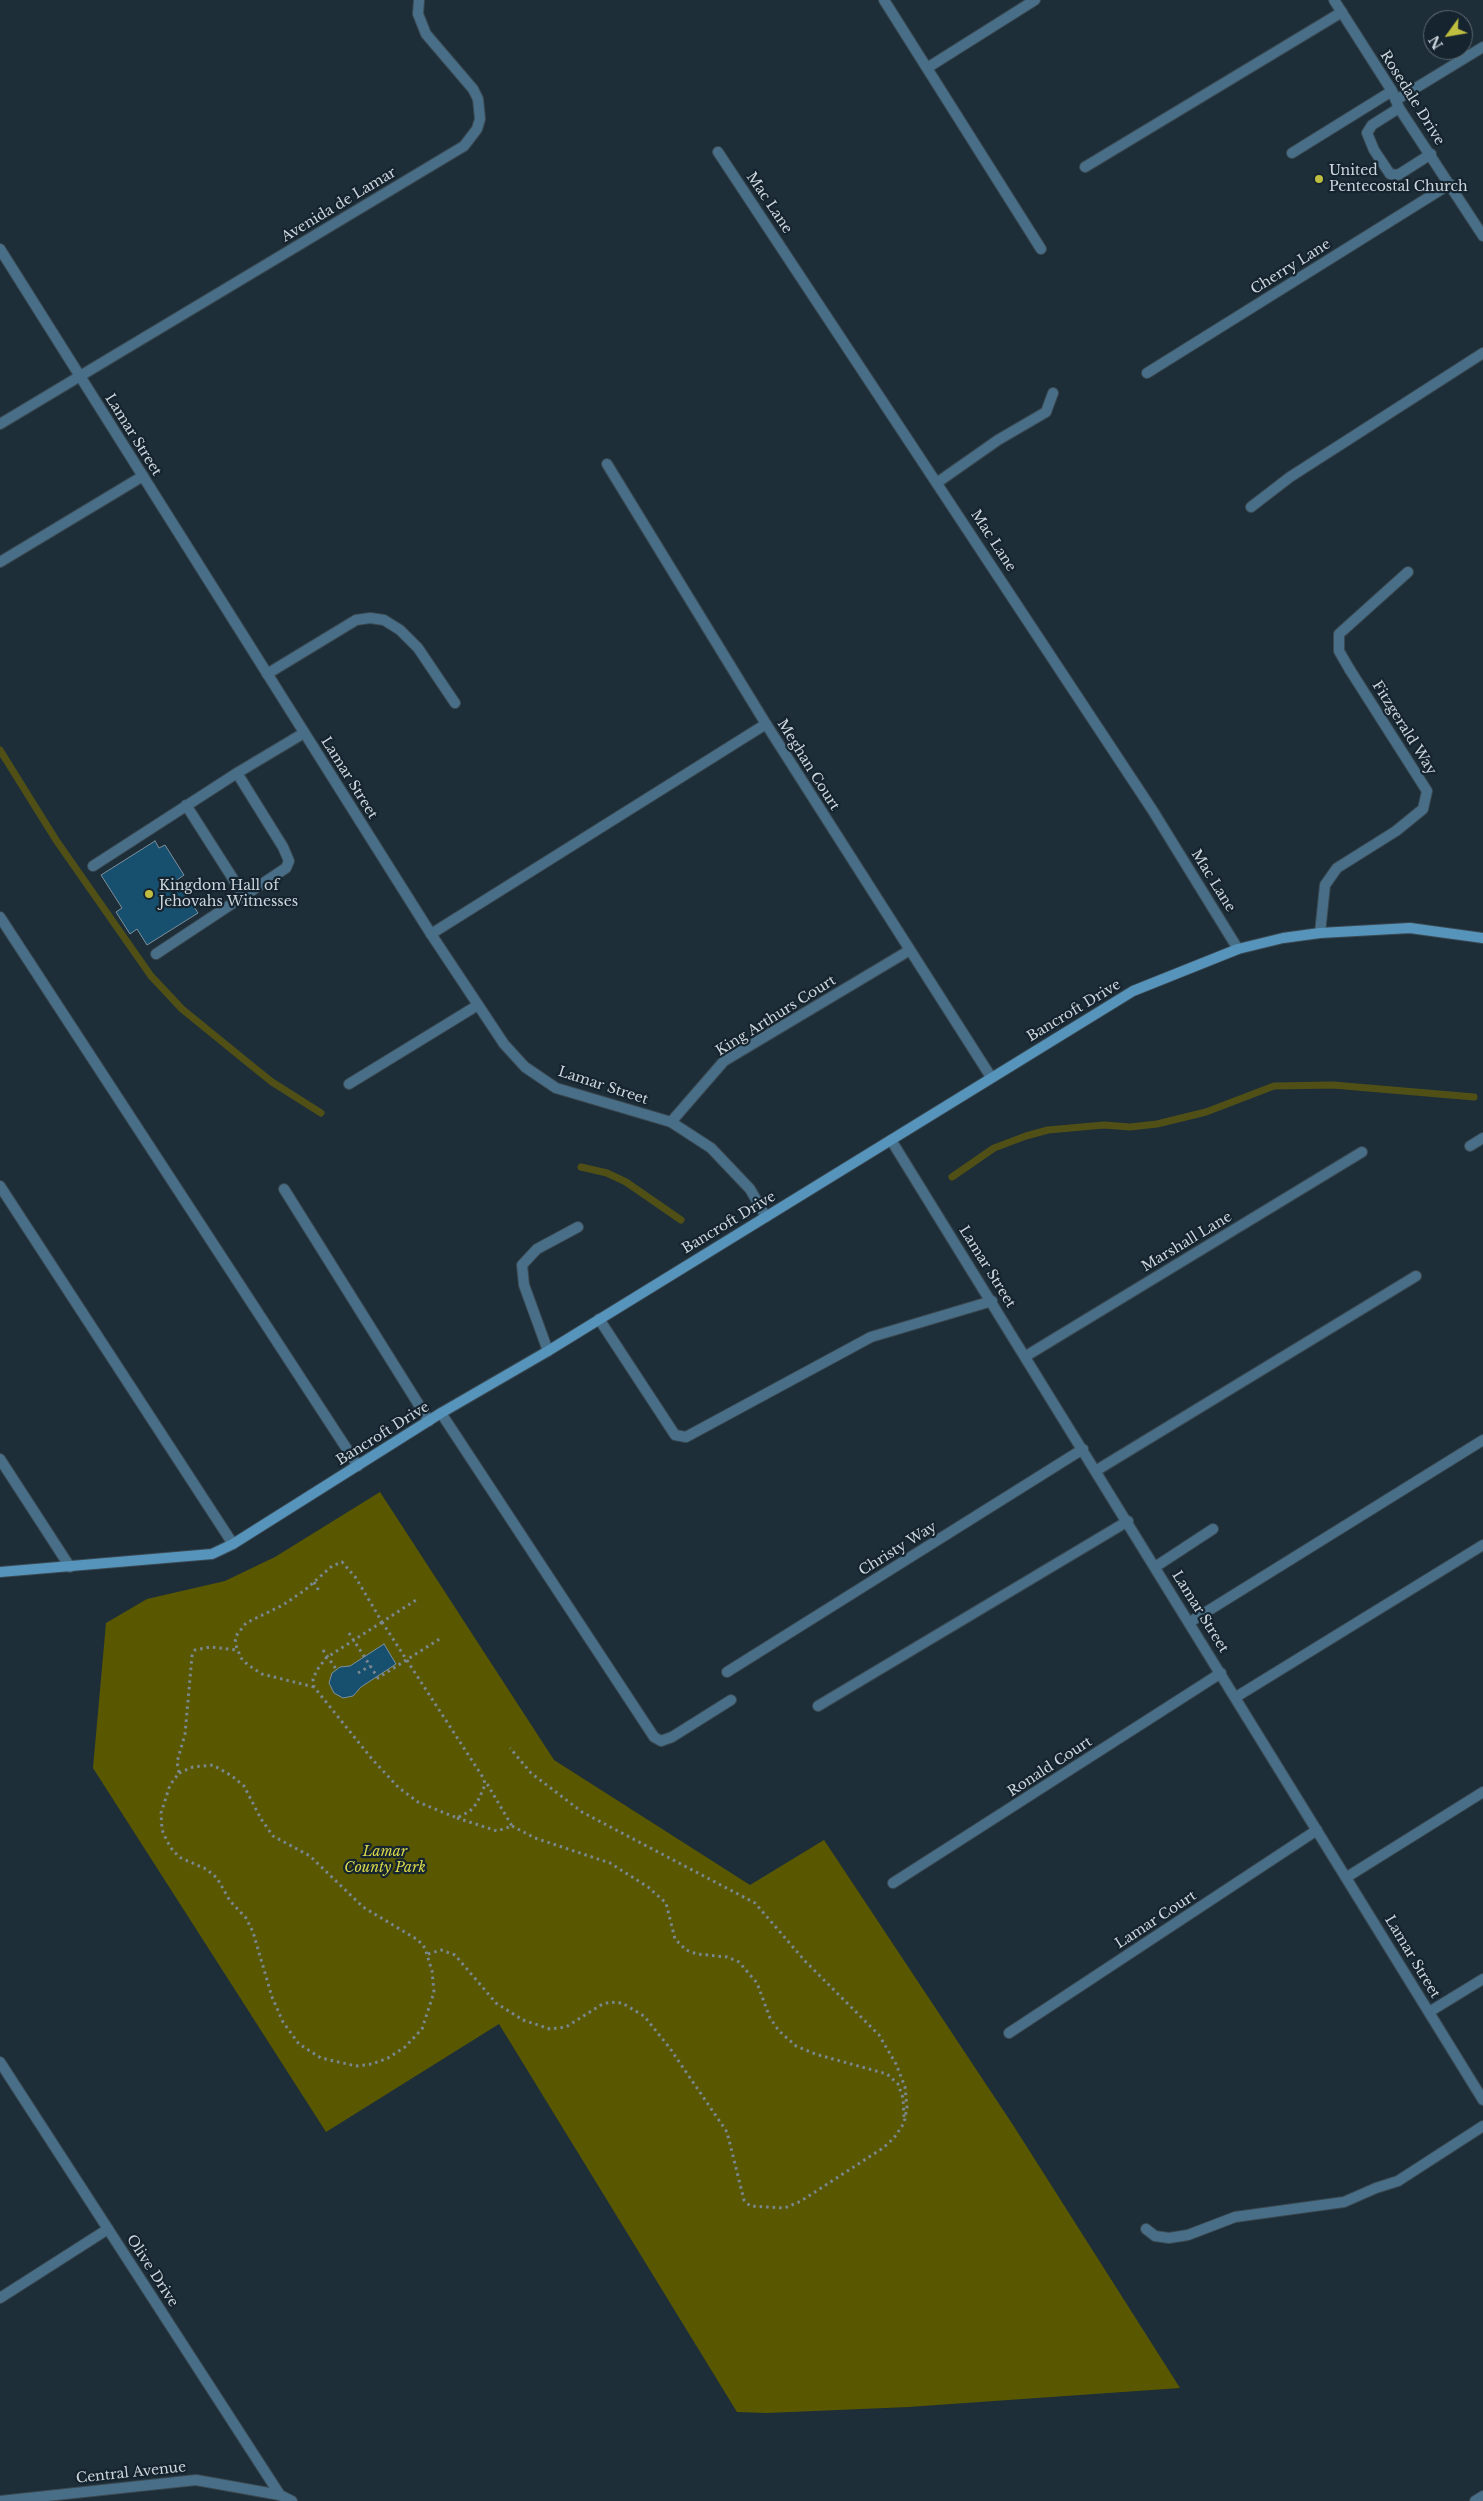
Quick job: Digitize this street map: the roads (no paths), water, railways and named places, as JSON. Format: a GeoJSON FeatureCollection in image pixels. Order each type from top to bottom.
{"type":"FeatureCollection","features":[{"type":"Feature","properties":{"kind":"main road","name":"Bancroft Drive"},"geometry":{"type":"LineString","coordinates":[[0,1572],[212,1554],[233,1544],[441,1413],[548,1351],[1132,991],[1238,949],[1283,938],[1320,933],[1410,928],[1483,938]]}},
{"type":"Feature","properties":{"kind":"street","name":"Avenida de Lamar"},"geometry":{"type":"LineString","coordinates":[[0,424],[455,152],[472,138],[480,119],[478,99],[473,89],[426,34],[418,14],[419,0]]}},
{"type":"Feature","properties":{"kind":"street"},"geometry":{"type":"LineString","coordinates":[[884,0],[1041,249]]}},
{"type":"Feature","properties":{"kind":"street"},"geometry":{"type":"LineString","coordinates":[[927,68],[1035,0]]}},
{"type":"Feature","properties":{"kind":"street","name":"Rosedale Drive"},"geometry":{"type":"LineString","coordinates":[[1334,0],[1483,236]]}},
{"type":"Feature","properties":{"kind":"street"},"geometry":{"type":"LineString","coordinates":[[1085,167],[1342,12]]}},
{"type":"Feature","properties":{"kind":"street"},"geometry":{"type":"LineString","coordinates":[[1292,153],[1396,100],[1483,47]]}},
{"type":"Feature","properties":{"kind":"street"},"geometry":{"type":"LineString","coordinates":[[1396,100],[1372,125],[1367,133],[1374,150],[1390,174],[1398,174],[1431,154]]}},
{"type":"Feature","properties":{"kind":"street","name":"Mac Lane"},"geometry":{"type":"LineString","coordinates":[[718,152],[938,482],[1153,811],[1238,949]]}},
{"type":"Feature","properties":{"kind":"street","name":"Cherry Lane"},"geometry":{"type":"LineString","coordinates":[[1147,373],[1450,184]]}},
{"type":"Feature","properties":{"kind":"street","name":"Lamar Street"},"geometry":{"type":"LineString","coordinates":[[0,249],[431,934],[504,1044],[525,1067],[552,1086],[671,1122],[711,1148],[750,1189],[766,1217]]}},
{"type":"Feature","properties":{"kind":"street"},"geometry":{"type":"LineString","coordinates":[[1250,507],[1290,477],[1483,353]]}},
{"type":"Feature","properties":{"kind":"street"},"geometry":{"type":"LineString","coordinates":[[938,482],[998,440],[1046,412],[1053,393]]}},
{"type":"Feature","properties":{"kind":"street","name":"Meghan Court"},"geometry":{"type":"LineString","coordinates":[[607,464],[766,724],[991,1077]]}},
{"type":"Feature","properties":{"kind":"street"},"geometry":{"type":"LineString","coordinates":[[0,562],[143,476]]}},
{"type":"Feature","properties":{"kind":"street","name":"Fitzgerald Way"},"geometry":{"type":"LineString","coordinates":[[1320,933],[1325,885],[1337,868],[1396,831],[1423,809],[1427,791],[1339,651],[1339,634],[1408,572]]}},
{"type":"Feature","properties":{"kind":"street"},"geometry":{"type":"LineString","coordinates":[[267,674],[356,620],[370,618],[384,620],[400,630],[418,648],[455,704]]}},
{"type":"Feature","properties":{"kind":"street"},"geometry":{"type":"LineString","coordinates":[[431,934],[766,724]]}},
{"type":"Feature","properties":{"kind":"street"},"geometry":{"type":"LineString","coordinates":[[93,866],[186,805],[304,733]]}},
{"type":"Feature","properties":{"kind":"street"},"geometry":{"type":"LineString","coordinates":[[156,954],[286,868],[289,861],[283,848],[237,774]]}},
{"type":"Feature","properties":{"kind":"street"},"geometry":{"type":"LineString","coordinates":[[186,805],[244,896]]}},
{"type":"Feature","properties":{"kind":"street"},"geometry":{"type":"LineString","coordinates":[[0,917],[358,1466]]}},
{"type":"Feature","properties":{"kind":"street","name":"King Arthurs Court"},"geometry":{"type":"LineString","coordinates":[[671,1122],[724,1061],[910,950]]}},
{"type":"Feature","properties":{"kind":"street"},"geometry":{"type":"LineString","coordinates":[[349,1084],[478,1005]]}},
{"type":"Feature","properties":{"kind":"street"},"geometry":{"type":"LineString","coordinates":[[1470,1146],[1483,1138]]}},
{"type":"Feature","properties":{"kind":"street","name":"Lamar Street"},"geometry":{"type":"LineString","coordinates":[[891,1140],[1097,1470],[1483,2100]]}},
{"type":"Feature","properties":{"kind":"street","name":"Marshall Lane"},"geometry":{"type":"LineString","coordinates":[[1026,1356],[1362,1152]]}},
{"type":"Feature","properties":{"kind":"street"},"geometry":{"type":"LineString","coordinates":[[0,1186],[233,1544]]}},
{"type":"Feature","properties":{"kind":"street"},"geometry":{"type":"LineString","coordinates":[[284,1189],[429,1421]]}},
{"type":"Feature","properties":{"kind":"street"},"geometry":{"type":"LineString","coordinates":[[548,1351],[524,1285],[522,1265],[537,1248],[578,1227]]}},
{"type":"Feature","properties":{"kind":"street"},"geometry":{"type":"LineString","coordinates":[[1097,1470],[1416,1276]]}},
{"type":"Feature","properties":{"kind":"street"},"geometry":{"type":"LineString","coordinates":[[599,1319],[675,1435],[686,1438],[872,1337],[992,1301]]}},
{"type":"Feature","properties":{"kind":"street"},"geometry":{"type":"LineString","coordinates":[[441,1413],[654,1737],[661,1741],[672,1737],[731,1700]]}},
{"type":"Feature","properties":{"kind":"street"},"geometry":{"type":"LineString","coordinates":[[1190,1622],[1483,1440]]}},
{"type":"Feature","properties":{"kind":"street","name":"Christy Way"},"geometry":{"type":"LineString","coordinates":[[727,1672],[1083,1449]]}},
{"type":"Feature","properties":{"kind":"street"},"geometry":{"type":"LineString","coordinates":[[0,1459],[70,1567]]}},
{"type":"Feature","properties":{"kind":"street"},"geometry":{"type":"LineString","coordinates":[[818,1706],[1128,1521]]}},
{"type":"Feature","properties":{"kind":"street"},"geometry":{"type":"LineString","coordinates":[[1156,1567],[1213,1529]]}},
{"type":"Feature","properties":{"kind":"street"},"geometry":{"type":"LineString","coordinates":[[1236,1696],[1483,1545]]}},
{"type":"Feature","properties":{"kind":"street","name":"Ronald Court"},"geometry":{"type":"LineString","coordinates":[[893,1883],[1221,1673]]}},
{"type":"Feature","properties":{"kind":"street"},"geometry":{"type":"LineString","coordinates":[[1347,1878],[1483,1792]]}},
{"type":"Feature","properties":{"kind":"street","name":"Lamar Court"},"geometry":{"type":"LineString","coordinates":[[1009,2033],[1318,1830]]}},
{"type":"Feature","properties":{"kind":"street"},"geometry":{"type":"LineString","coordinates":[[1429,2012],[1483,1979]]}},
{"type":"Feature","properties":{"kind":"street","name":"Olive Drive"},"geometry":{"type":"LineString","coordinates":[[0,2062],[280,2495]]}},
{"type":"Feature","properties":{"kind":"street"},"geometry":{"type":"LineString","coordinates":[[1146,2229],[1156,2236],[1162,2237],[1188,2236],[1235,2217],[1344,2202],[1398,2181],[1483,2126]]}},
{"type":"Feature","properties":{"kind":"street"},"geometry":{"type":"LineString","coordinates":[[0,2298],[108,2230]]}},
{"type":"Feature","properties":{"kind":"street","name":"Central Avenue"},"geometry":{"type":"LineString","coordinates":[[0,2501],[196,2480],[280,2495],[292,2501]]}},
{"type":"Feature","properties":{"kind":"street"},"geometry":{"type":"LineString","coordinates":[[1475,2501],[1483,2496]]}},
{"type":"Feature","properties":{"kind":"waterway"},"geometry":{"type":"LineString","coordinates":[[0,750],[56,840],[151,976],[182,1009],[252,1066],[272,1082],[321,1113]]}},
{"type":"Feature","properties":{"kind":"waterway"},"geometry":{"type":"LineString","coordinates":[[952,1177],[994,1148],[1026,1136],[1048,1130],[1104,1125],[1130,1127],[1157,1124],[1206,1112],[1274,1086],[1333,1085],[1474,1097]]}},
{"type":"Feature","properties":{"kind":"waterway"},"geometry":{"type":"LineString","coordinates":[[581,1167],[607,1173],[626,1182],[681,1220]]}},
{"type":"Feature","properties":{"kind":"place","name":"United Pentecostal Church"},"geometry":{"type":"Point","coordinates":[1319,179]}},
{"type":"Feature","properties":{"kind":"place","name":"Kingdom Hall of Jehovahs Witnesses"},"geometry":{"type":"Point","coordinates":[149,894]}},
{"type":"Feature","properties":{"kind":"park label","name":"Lamar County Park"},"geometry":{"type":"Point","coordinates":[385,1860]}}]}
